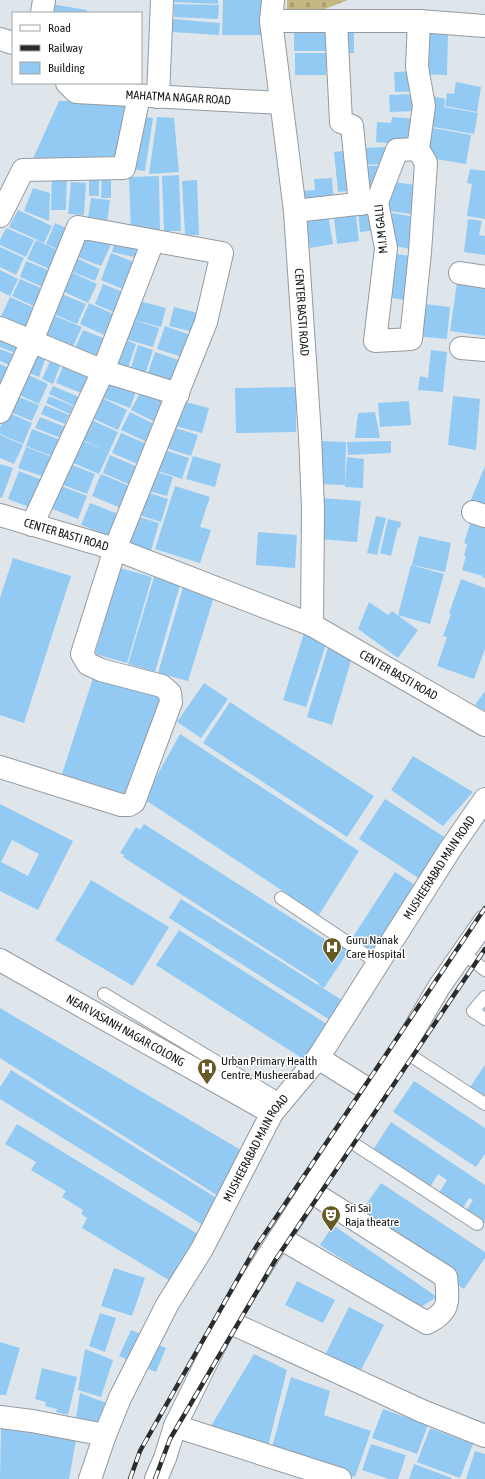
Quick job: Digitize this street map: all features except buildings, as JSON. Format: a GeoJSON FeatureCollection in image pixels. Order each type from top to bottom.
{"type":"FeatureCollection","features":[{"type":"Feature","properties":{"kind":"street"},"geometry":{"type":"LineString","coordinates":[[42,12],[44,0]]}},
{"type":"Feature","properties":{"kind":"street"},"geometry":{"type":"LineString","coordinates":[[0,215],[23,170],[124,168],[148,96],[162,0]]}},
{"type":"Feature","properties":{"kind":"street"},"geometry":{"type":"LineString","coordinates":[[272,10],[336,21],[419,21],[485,26]]}},
{"type":"Feature","properties":{"kind":"street","name":"CENTER BASTI ROAD"},"geometry":{"type":"LineString","coordinates":[[272,10],[280,103],[295,211],[310,436],[313,508],[312,625]]}},
{"type":"Feature","properties":{"kind":"street"},"geometry":{"type":"LineString","coordinates":[[295,211],[368,203],[352,126],[341,122],[336,21]]}},
{"type":"Feature","properties":{"kind":"street"},"geometry":{"type":"LineString","coordinates":[[386,248],[420,252],[426,163],[418,149],[424,106],[418,68],[419,21]]}},
{"type":"Feature","properties":{"kind":"street"},"geometry":{"type":"LineString","coordinates":[[0,39],[12,42]]}},
{"type":"Feature","properties":{"kind":"street","name":"MAHATMA NAGAR ROAD"},"geometry":{"type":"LineString","coordinates":[[71,88],[148,96],[280,103]]}},
{"type":"Feature","properties":{"kind":"street","name":"M.I.M GALLI"},"geometry":{"type":"LineString","coordinates":[[418,149],[397,150],[368,203],[386,248],[375,341],[411,339],[420,252]]}},
{"type":"Feature","properties":{"kind":"street"},"geometry":{"type":"LineString","coordinates":[[0,412],[32,341],[78,227],[222,253],[206,322],[115,549],[82,654],[88,664],[101,670],[162,686],[170,693],[171,702],[134,802],[129,805],[122,805],[0,767]]}},
{"type":"Feature","properties":{"kind":"street"},"geometry":{"type":"LineString","coordinates":[[32,525],[103,371],[153,241]]}},
{"type":"Feature","properties":{"kind":"street"},"geometry":{"type":"LineString","coordinates":[[460,273],[485,277]]}},
{"type":"Feature","properties":{"kind":"street"},"geometry":{"type":"LineString","coordinates":[[0,328],[103,371],[178,394]]}},
{"type":"Feature","properties":{"kind":"street"},"geometry":{"type":"LineString","coordinates":[[461,348],[485,350]]}},
{"type":"Feature","properties":{"kind":"street","name":"CENTER BASTI ROAD"},"geometry":{"type":"LineString","coordinates":[[0,517],[115,549],[312,625],[485,725]]}},
{"type":"Feature","properties":{"kind":"street","name":"MUSHEERABAD MAIN ROAD"},"geometry":{"type":"LineString","coordinates":[[90,1479],[104,1435],[120,1398],[167,1305],[202,1249],[273,1112],[318,1058],[451,848],[485,799]]}},
{"type":"Feature","properties":{"kind":"street"},"geometry":{"type":"LineString","coordinates":[[156,1479],[165,1458],[175,1426],[227,1321],[402,1050],[439,987],[485,921]]}},
{"type":"Feature","properties":{"kind":"street","name":"NEAR VASANH NAGAR COLONG"},"geometry":{"type":"LineString","coordinates":[[0,960],[273,1112]]}},
{"type":"Feature","properties":{"kind":"street"},"geometry":{"type":"LineString","coordinates":[[318,1058],[374,1092]]}},
{"type":"Feature","properties":{"kind":"street"},"geometry":{"type":"LineString","coordinates":[[280,1238],[427,1323],[436,1319],[444,1312],[448,1299],[446,1277],[310,1191]]}},
{"type":"Feature","properties":{"kind":"street"},"geometry":{"type":"LineString","coordinates":[[227,1321],[422,1411],[485,1436]]}},
{"type":"Feature","properties":{"kind":"street"},"geometry":{"type":"LineString","coordinates":[[0,1417],[32,1421],[104,1435]]}},
{"type":"Feature","properties":{"kind":"street"},"geometry":{"type":"LineString","coordinates":[[175,1426],[340,1479]]}},
{"type":"Feature","properties":{"kind":"lane"},"geometry":{"type":"LineString","coordinates":[[281,898],[378,963]]}},
{"type":"Feature","properties":{"kind":"lane"},"geometry":{"type":"LineString","coordinates":[[463,953],[485,970]]}},
{"type":"Feature","properties":{"kind":"lane"},"geometry":{"type":"LineString","coordinates":[[104,994],[275,1097],[273,1112]]}},
{"type":"Feature","properties":{"kind":"lane"},"geometry":{"type":"LineString","coordinates":[[485,997],[473,1011],[485,1019]]}},
{"type":"Feature","properties":{"kind":"lane"},"geometry":{"type":"LineString","coordinates":[[402,1050],[485,1104]]}},
{"type":"Feature","properties":{"kind":"lane"},"geometry":{"type":"LineString","coordinates":[[345,1138],[477,1224]]}},
{"type":"Feature","properties":{"kind":"green space"},"geometry":{"type":"Polygon","coordinates":[[[287,0],[348,0],[317,12],[287,11],[287,0]]]}},
{"type":"Feature","properties":{"kind":"railway"},"geometry":{"type":"LineString","coordinates":[[130,1479],[140,1451],[256,1247],[485,908]]}},
{"type":"Feature","properties":{"kind":"railway"},"geometry":{"type":"LineString","coordinates":[[155,1479],[170,1439],[276,1259],[485,949]]}},
{"type":"Feature","properties":{"kind":"place","name":"Guru Nanak Care Hospital"},"geometry":{"type":"Point","coordinates":[332,964]}},
{"type":"Feature","properties":{"kind":"place","name":"Urban Primary Health Centre, Musheerabad"},"geometry":{"type":"Point","coordinates":[207,1085]}},
{"type":"Feature","properties":{"kind":"place","name":"Sri Sai Raja theatre"},"geometry":{"type":"Point","coordinates":[331,1232]}}]}
